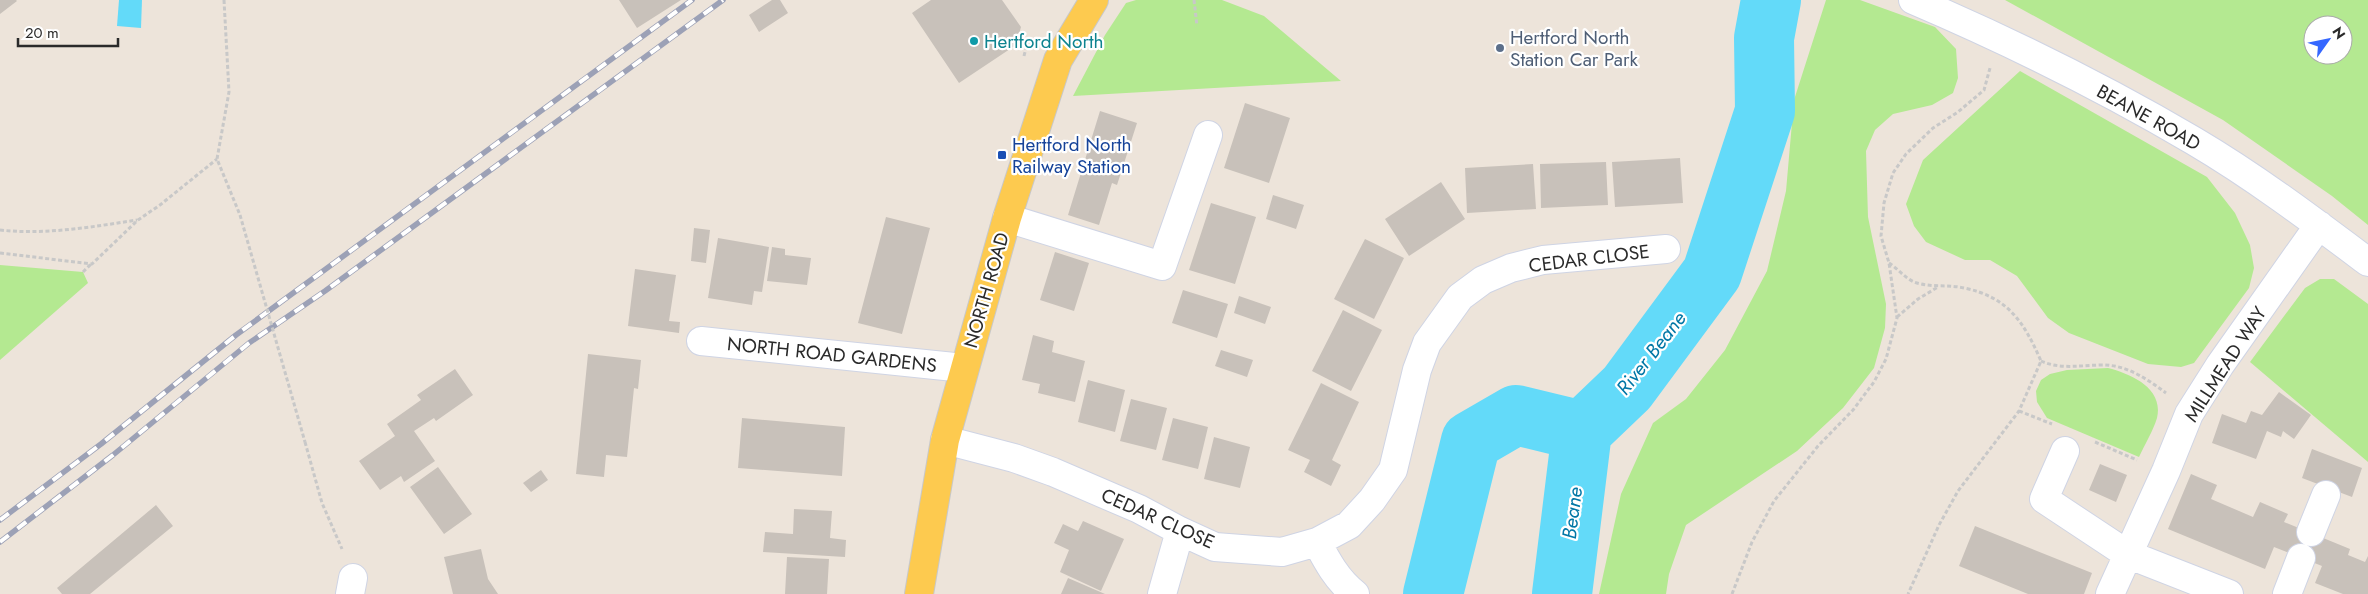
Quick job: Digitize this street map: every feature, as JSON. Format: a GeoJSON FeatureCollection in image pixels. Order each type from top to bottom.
{"type":"FeatureCollection","features":[{"type":"Feature","properties":{"kind":"main road","name":"NORTH ROAD"},"geometry":{"type":"LineString","coordinates":[[918,594],[945,440],[1007,218],[1058,60],[1090,1]]}},
{"type":"Feature","properties":{"kind":"street","name":"BEANE ROAD"},"geometry":{"type":"LineString","coordinates":[[1913,0],[2017,48],[2119,99],[2195,142],[2260,183],[2368,262]]}},
{"type":"Feature","properties":{"kind":"street"},"geometry":{"type":"LineString","coordinates":[[1007,218],[1162,266],[1208,135]]}},
{"type":"Feature","properties":{"kind":"street","name":"MILLMEAD WAY"},"geometry":{"type":"LineString","coordinates":[[2110,594],[2166,471],[2189,414],[2220,365],[2319,225]]}},
{"type":"Feature","properties":{"kind":"street","name":"CEDAR CLOSE"},"geometry":{"type":"LineString","coordinates":[[945,440],[1014,458],[1053,472],[1139,509],[1214,547],[1282,552],[1317,542],[1349,525],[1372,500],[1393,470],[1417,370],[1427,343],[1460,297],[1483,280],[1511,268],[1542,260],[1666,249]]}},
{"type":"Feature","properties":{"kind":"street","name":"NORTH ROAD GARDENS"},"geometry":{"type":"LineString","coordinates":[[701,341],[964,368]]}},
{"type":"Feature","properties":{"kind":"street"},"geometry":{"type":"LineString","coordinates":[[2065,451],[2044,499],[2127,554],[2228,594]]}},
{"type":"Feature","properties":{"kind":"street"},"geometry":{"type":"LineString","coordinates":[[2311,532],[2326,495]]}},
{"type":"Feature","properties":{"kind":"street"},"geometry":{"type":"LineString","coordinates":[[1162,594],[1180,531]]}},
{"type":"Feature","properties":{"kind":"street"},"geometry":{"type":"LineString","coordinates":[[1317,542],[1331,569],[1347,588],[1355,594]]}},
{"type":"Feature","properties":{"kind":"street"},"geometry":{"type":"LineString","coordinates":[[2287,594],[2301,558]]}},
{"type":"Feature","properties":{"kind":"path"},"geometry":{"type":"LineString","coordinates":[[224,0],[229,92],[217,158],[240,215],[322,503],[352,586]]}},
{"type":"Feature","properties":{"kind":"path"},"geometry":{"type":"LineString","coordinates":[[1194,0],[1197,26]]}},
{"type":"Feature","properties":{"kind":"path"},"geometry":{"type":"LineString","coordinates":[[1732,594],[1752,542],[1774,501],[1818,446],[1853,410],[1874,382],[1886,359],[1897,318],[1889,263],[1881,236],[1884,203],[1893,173],[1906,154],[1933,128],[1958,112],[1984,90]]}},
{"type":"Feature","properties":{"kind":"path"},"geometry":{"type":"LineString","coordinates":[[83,272],[138,220],[160,205],[217,158]]}},
{"type":"Feature","properties":{"kind":"path"},"geometry":{"type":"LineString","coordinates":[[0,230],[85,228],[138,220]]}},
{"type":"Feature","properties":{"kind":"path"},"geometry":{"type":"LineString","coordinates":[[0,253],[92,264]]}},
{"type":"Feature","properties":{"kind":"path"},"geometry":{"type":"LineString","coordinates":[[1889,263],[1913,281],[1939,287],[1963,287],[1992,297],[2010,308],[2028,332],[2040,361],[2019,411],[1958,490],[1939,525],[1908,594]]}},
{"type":"Feature","properties":{"kind":"path"},"geometry":{"type":"LineString","coordinates":[[1897,318],[1918,299],[1939,287]]}},
{"type":"Feature","properties":{"kind":"path"},"geometry":{"type":"LineString","coordinates":[[2040,361],[2053,366],[2105,365],[2127,369],[2151,381],[2189,414]]}},
{"type":"Feature","properties":{"kind":"green space"},"geometry":{"type":"Polygon","coordinates":[[[1136,0],[1222,0],[1264,16],[1341,81],[1073,96],[1105,35],[1126,3],[1136,0]]]}},
{"type":"Feature","properties":{"kind":"green space"},"geometry":{"type":"Polygon","coordinates":[[[1826,0],[1860,0],[1935,27],[1956,49],[1958,78],[1953,93],[1932,105],[1893,114],[1875,130],[1866,151],[1868,217],[1886,304],[1885,328],[1874,368],[1843,408],[1797,451],[1686,525],[1669,574],[1666,594],[1599,594],[1621,494],[1653,423],[1686,399],[1725,350],[1767,271],[1786,191],[1794,100],[1826,0]]]}},
{"type":"Feature","properties":{"kind":"green space"},"geometry":{"type":"Polygon","coordinates":[[[2005,0],[2368,0],[2368,225],[2332,196],[2223,120],[2005,0]]]}},
{"type":"Feature","properties":{"kind":"green space"},"geometry":{"type":"Polygon","coordinates":[[[2020,71],[2207,177],[2235,213],[2250,245],[2254,268],[2249,288],[2194,363],[2181,367],[2148,364],[2069,333],[2048,318],[2017,276],[1990,260],[1965,260],[1926,242],[1914,226],[1906,204],[1923,160],[2020,71]]]}},
{"type":"Feature","properties":{"kind":"green space"},"geometry":{"type":"Polygon","coordinates":[[[0,265],[83,272],[88,283],[0,360],[0,265]]]}},
{"type":"Feature","properties":{"kind":"green space"},"geometry":{"type":"Polygon","coordinates":[[[2320,279],[2334,279],[2368,304],[2368,462],[2250,362],[2305,288],[2320,279]]]}},
{"type":"Feature","properties":{"kind":"green space"},"geometry":{"type":"Polygon","coordinates":[[[2108,368],[2126,374],[2144,384],[2156,398],[2158,407],[2157,418],[2139,457],[2047,418],[2037,402],[2036,391],[2041,380],[2050,374],[2067,370],[2108,368]]]}},
{"type":"Feature","properties":{"kind":"water"},"geometry":{"type":"Polygon","coordinates":[[[119,0],[142,0],[141,28],[117,26],[119,0]]]}},
{"type":"Feature","properties":{"kind":"building"},"geometry":{"type":"Polygon","coordinates":[[[0,0],[16,0],[17,1],[0,14],[0,0]]]}},
{"type":"Feature","properties":{"kind":"building"},"geometry":{"type":"Polygon","coordinates":[[[619,0],[681,0],[637,28],[619,0]]]}},
{"type":"Feature","properties":{"kind":"building"},"geometry":{"type":"Polygon","coordinates":[[[772,0],[780,0],[788,13],[759,32],[749,15],[772,0]]]}},
{"type":"Feature","properties":{"kind":"building","name":"Hertford North"},"geometry":{"type":"Polygon","coordinates":[[[931,0],[1002,0],[1021,27],[1016,45],[959,83],[912,13],[931,0]]]}},
{"type":"Feature","properties":{"kind":"building"},"geometry":{"type":"Polygon","coordinates":[[[1245,103],[1290,118],[1269,183],[1224,168],[1245,103]]]}},
{"type":"Feature","properties":{"kind":"building"},"geometry":{"type":"Polygon","coordinates":[[[1100,111],[1137,123],[1117,185],[1112,183],[1099,225],[1068,215],[1100,111]]]}},
{"type":"Feature","properties":{"kind":"building"},"geometry":{"type":"Polygon","coordinates":[[[1680,158],[1683,203],[1615,207],[1612,162],[1680,158]]]}},
{"type":"Feature","properties":{"kind":"building"},"geometry":{"type":"Polygon","coordinates":[[[1606,162],[1608,205],[1541,208],[1540,164],[1606,162]]]}},
{"type":"Feature","properties":{"kind":"building"},"geometry":{"type":"Polygon","coordinates":[[[1533,164],[1536,209],[1467,213],[1465,168],[1533,164]]]}},
{"type":"Feature","properties":{"kind":"building"},"geometry":{"type":"Polygon","coordinates":[[[1441,182],[1465,219],[1409,256],[1385,219],[1441,182]]]}},
{"type":"Feature","properties":{"kind":"building"},"geometry":{"type":"Polygon","coordinates":[[[1273,195],[1304,205],[1296,229],[1266,219],[1273,195]]]}},
{"type":"Feature","properties":{"kind":"building"},"geometry":{"type":"Polygon","coordinates":[[[1211,203],[1256,217],[1235,284],[1189,270],[1211,203]]]}},
{"type":"Feature","properties":{"kind":"building"},"geometry":{"type":"Polygon","coordinates":[[[886,217],[930,228],[902,334],[858,323],[886,217]]]}},
{"type":"Feature","properties":{"kind":"building"},"geometry":{"type":"Polygon","coordinates":[[[694,228],[710,230],[706,263],[691,261],[694,228]]]}},
{"type":"Feature","properties":{"kind":"building"},"geometry":{"type":"Polygon","coordinates":[[[718,238],[769,247],[762,292],[754,291],[752,305],[708,298],[718,238]]]}},
{"type":"Feature","properties":{"kind":"building"},"geometry":{"type":"Polygon","coordinates":[[[1365,239],[1404,258],[1374,319],[1334,299],[1365,239]]]}},
{"type":"Feature","properties":{"kind":"building"},"geometry":{"type":"Polygon","coordinates":[[[772,247],[785,249],[785,255],[811,258],[807,285],[767,281],[772,247]]]}},
{"type":"Feature","properties":{"kind":"building"},"geometry":{"type":"Polygon","coordinates":[[[1055,252],[1089,263],[1074,311],[1040,300],[1055,252]]]}},
{"type":"Feature","properties":{"kind":"building"},"geometry":{"type":"Polygon","coordinates":[[[635,269],[676,275],[669,321],[680,322],[679,333],[628,326],[635,269]]]}},
{"type":"Feature","properties":{"kind":"building"},"geometry":{"type":"Polygon","coordinates":[[[1183,290],[1228,304],[1217,338],[1172,323],[1183,290]]]}},
{"type":"Feature","properties":{"kind":"building"},"geometry":{"type":"Polygon","coordinates":[[[1239,296],[1271,307],[1265,324],[1234,313],[1239,296]]]}},
{"type":"Feature","properties":{"kind":"building"},"geometry":{"type":"Polygon","coordinates":[[[1343,310],[1382,330],[1351,391],[1312,371],[1343,310]]]}},
{"type":"Feature","properties":{"kind":"building"},"geometry":{"type":"Polygon","coordinates":[[[1033,335],[1054,341],[1052,352],[1085,361],[1075,402],[1038,393],[1040,384],[1022,380],[1033,335]]]}},
{"type":"Feature","properties":{"kind":"building"},"geometry":{"type":"Polygon","coordinates":[[[1221,350],[1253,360],[1247,377],[1215,366],[1221,350]]]}},
{"type":"Feature","properties":{"kind":"building"},"geometry":{"type":"Polygon","coordinates":[[[588,354],[641,360],[638,389],[634,388],[627,457],[606,455],[604,477],[576,474],[588,354]]]}},
{"type":"Feature","properties":{"kind":"building"},"geometry":{"type":"Polygon","coordinates":[[[455,369],[473,395],[436,421],[434,418],[414,431],[435,461],[404,482],[401,476],[380,490],[359,461],[395,436],[387,424],[421,400],[417,395],[455,369]]]}},
{"type":"Feature","properties":{"kind":"building"},"geometry":{"type":"Polygon","coordinates":[[[1088,380],[1125,390],[1115,432],[1078,422],[1088,380]]]}},
{"type":"Feature","properties":{"kind":"building"},"geometry":{"type":"Polygon","coordinates":[[[1321,383],[1359,402],[1332,460],[1341,465],[1331,486],[1304,472],[1310,460],[1288,450],[1321,383]]]}},
{"type":"Feature","properties":{"kind":"building"},"geometry":{"type":"Polygon","coordinates":[[[2279,392],[2311,415],[2294,439],[2283,431],[2281,437],[2267,431],[2256,459],[2212,443],[2222,414],[2246,423],[2251,411],[2262,415],[2279,392]]]}},
{"type":"Feature","properties":{"kind":"building"},"geometry":{"type":"Polygon","coordinates":[[[1131,399],[1167,408],[1156,450],[1120,441],[1131,399]]]}},
{"type":"Feature","properties":{"kind":"building"},"geometry":{"type":"Polygon","coordinates":[[[742,418],[845,427],[842,476],[738,468],[742,418]]]}},
{"type":"Feature","properties":{"kind":"building"},"geometry":{"type":"Polygon","coordinates":[[[1173,418],[1208,427],[1198,469],[1162,460],[1173,418]]]}},
{"type":"Feature","properties":{"kind":"building"},"geometry":{"type":"Polygon","coordinates":[[[1214,437],[1250,447],[1240,488],[1204,479],[1214,437]]]}},
{"type":"Feature","properties":{"kind":"building"},"geometry":{"type":"Polygon","coordinates":[[[2312,449],[2362,468],[2352,497],[2302,478],[2312,449]]]}},
{"type":"Feature","properties":{"kind":"building"},"geometry":{"type":"Polygon","coordinates":[[[2100,464],[2127,475],[2116,502],[2089,490],[2100,464]]]}},
{"type":"Feature","properties":{"kind":"building"},"geometry":{"type":"Polygon","coordinates":[[[438,467],[472,514],[444,534],[410,487],[438,467]]]}},
{"type":"Feature","properties":{"kind":"building"},"geometry":{"type":"Polygon","coordinates":[[[541,470],[548,480],[531,492],[523,483],[541,470]]]}},
{"type":"Feature","properties":{"kind":"building"},"geometry":{"type":"Polygon","coordinates":[[[2191,474],[2217,485],[2211,499],[2253,517],[2260,502],[2288,514],[2284,522],[2350,549],[2348,555],[2365,562],[2368,556],[2368,594],[2343,594],[2315,583],[2322,566],[2274,547],[2265,569],[2168,529],[2191,474]]]}},
{"type":"Feature","properties":{"kind":"building"},"geometry":{"type":"Polygon","coordinates":[[[156,505],[173,526],[90,594],[62,594],[57,588],[156,505]]]}},
{"type":"Feature","properties":{"kind":"building"},"geometry":{"type":"Polygon","coordinates":[[[794,509],[832,511],[830,538],[846,540],[845,557],[763,552],[765,532],[793,534],[794,509]]]}},
{"type":"Feature","properties":{"kind":"building"},"geometry":{"type":"Polygon","coordinates":[[[1083,521],[1124,539],[1101,591],[1060,572],[1069,550],[1054,543],[1063,524],[1078,531],[1083,521]]]}},
{"type":"Feature","properties":{"kind":"building"},"geometry":{"type":"Polygon","coordinates":[[[1975,526],[2092,573],[2084,594],[2028,594],[1959,566],[1975,526]]]}},
{"type":"Feature","properties":{"kind":"building"},"geometry":{"type":"Polygon","coordinates":[[[481,549],[488,579],[498,594],[453,594],[444,557],[481,549]]]}},
{"type":"Feature","properties":{"kind":"building"},"geometry":{"type":"Polygon","coordinates":[[[787,557],[829,559],[827,594],[785,594],[787,557]]]}},
{"type":"Feature","properties":{"kind":"building"},"geometry":{"type":"Polygon","coordinates":[[[1068,578],[1105,594],[1061,594],[1068,578]]]}},
{"type":"Feature","properties":{"kind":"waterway","name":"River Beane"},"geometry":{"type":"LineString","coordinates":[[1582,431],[1627,388],[1712,273],[1765,111],[1764,38],[1771,0]]}},
{"type":"Feature","properties":{"kind":"waterway","name":"River Beane"},"geometry":{"type":"LineString","coordinates":[[1433,594],[1471,441],[1516,415],[1582,431]]}},
{"type":"Feature","properties":{"kind":"waterway","name":"Beane"},"geometry":{"type":"LineString","coordinates":[[1562,594],[1582,431]]}},
{"type":"Feature","properties":{"kind":"railway"},"geometry":{"type":"LineString","coordinates":[[0,520],[101,444],[236,335],[692,0]]}},
{"type":"Feature","properties":{"kind":"railway"},"geometry":{"type":"LineString","coordinates":[[0,542],[113,455],[249,343],[325,291],[723,0]]}},
{"type":"Feature","properties":{"kind":"place","name":"Hertford North"},"geometry":{"type":"Point","coordinates":[974,41]}},
{"type":"Feature","properties":{"kind":"place","name":"Hertford North Station Car Park"},"geometry":{"type":"Point","coordinates":[1500,48]}},
{"type":"Feature","properties":{"kind":"place","name":"Hertford North Railway Station"},"geometry":{"type":"Point","coordinates":[1002,155]}}]}
